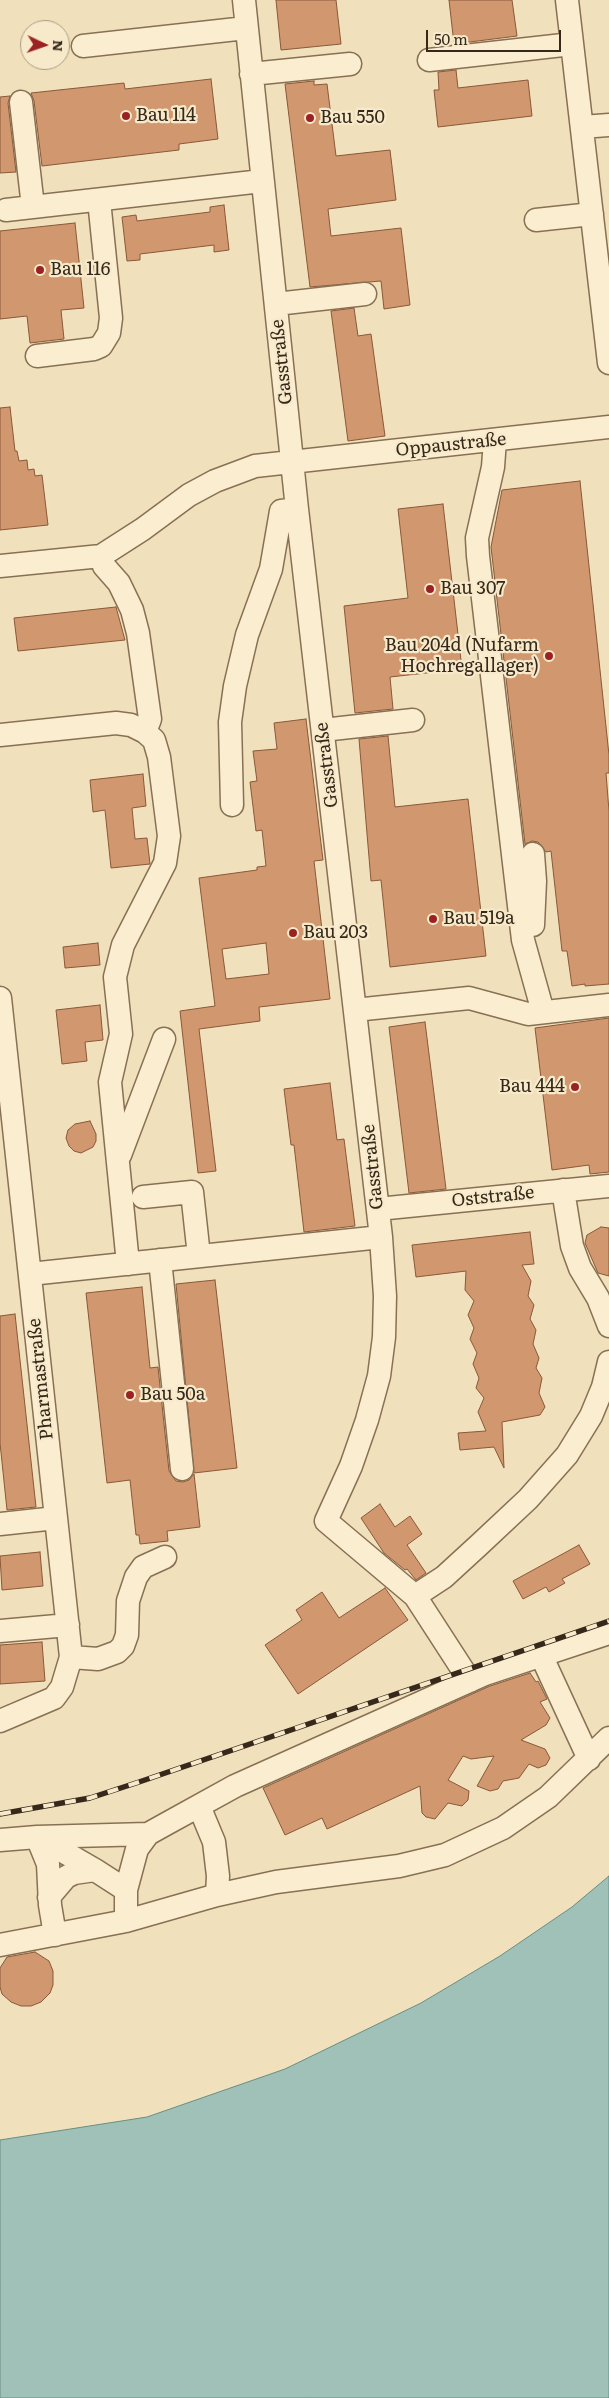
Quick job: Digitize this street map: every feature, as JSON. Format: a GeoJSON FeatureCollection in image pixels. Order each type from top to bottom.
{"type":"FeatureCollection","features":[{"type":"Feature","properties":{"kind":"street","name":"Gasstraße"},"geometry":{"type":"LineString","coordinates":[[244,0],[298,509],[378,1209],[385,1296],[384,1337],[379,1376],[367,1420],[351,1466],[326,1521],[415,1596]]}},
{"type":"Feature","properties":{"kind":"street"},"geometry":{"type":"LineString","coordinates":[[567,0],[609,363]]}},
{"type":"Feature","properties":{"kind":"street"},"geometry":{"type":"LineString","coordinates":[[83,46],[246,28]]}},
{"type":"Feature","properties":{"kind":"street"},"geometry":{"type":"LineString","coordinates":[[429,60],[572,44]]}},
{"type":"Feature","properties":{"kind":"street"},"geometry":{"type":"LineString","coordinates":[[251,74],[350,64]]}},
{"type":"Feature","properties":{"kind":"street"},"geometry":{"type":"LineString","coordinates":[[21,102],[33,207]]}},
{"type":"Feature","properties":{"kind":"street"},"geometry":{"type":"LineString","coordinates":[[582,128],[609,125]]}},
{"type":"Feature","properties":{"kind":"street"},"geometry":{"type":"LineString","coordinates":[[6,210],[262,180]]}},
{"type":"Feature","properties":{"kind":"street"},"geometry":{"type":"LineString","coordinates":[[37,356],[94,350],[101,346],[108,333],[111,318],[99,200]]}},
{"type":"Feature","properties":{"kind":"street"},"geometry":{"type":"LineString","coordinates":[[536,220],[592,214]]}},
{"type":"Feature","properties":{"kind":"street"},"geometry":{"type":"LineString","coordinates":[[276,304],[365,294]]}},
{"type":"Feature","properties":{"kind":"street","name":"Oppaustraße"},"geometry":{"type":"LineString","coordinates":[[101,556],[143,529],[189,495],[214,481],[255,466],[609,427]]}},
{"type":"Feature","properties":{"kind":"street"},"geometry":{"type":"LineString","coordinates":[[495,440],[493,467],[477,538],[478,556],[522,940],[544,1012]]}},
{"type":"Feature","properties":{"kind":"street"},"geometry":{"type":"LineString","coordinates":[[232,805],[230,722],[235,686],[248,635],[271,569],[281,511],[298,509]]}},
{"type":"Feature","properties":{"kind":"street"},"geometry":{"type":"LineString","coordinates":[[0,566],[101,556],[104,566],[119,583],[134,618],[150,719],[145,732]]}},
{"type":"Feature","properties":{"kind":"street"},"geometry":{"type":"LineString","coordinates":[[323,730],[413,720]]}},
{"type":"Feature","properties":{"kind":"street"},"geometry":{"type":"LineString","coordinates":[[0,735],[116,723],[131,725],[145,732],[154,740],[159,757],[169,836],[165,863],[123,945],[115,977],[121,1034],[110,1082],[128,1264]]}},
{"type":"Feature","properties":{"kind":"street"},"geometry":{"type":"LineString","coordinates":[[533,854],[535,881],[532,916],[536,956],[534,981]]}},
{"type":"Feature","properties":{"kind":"street"},"geometry":{"type":"LineString","coordinates":[[355,1010],[469,998],[528,1014],[609,1005]]}},
{"type":"Feature","properties":{"kind":"street","name":"Pharmastraße"},"geometry":{"type":"LineString","coordinates":[[0,1000],[9,1166],[30,1274],[71,1657],[62,1687],[54,1698],[0,1721]]}},
{"type":"Feature","properties":{"kind":"street"},"geometry":{"type":"LineString","coordinates":[[118,1161],[164,1039]]}},
{"type":"Feature","properties":{"kind":"street","name":"Oststraße"},"geometry":{"type":"LineString","coordinates":[[378,1209],[609,1186]]}},
{"type":"Feature","properties":{"kind":"street"},"geometry":{"type":"LineString","coordinates":[[563,1190],[572,1246],[580,1268],[598,1298],[609,1326]]}},
{"type":"Feature","properties":{"kind":"street"},"geometry":{"type":"LineString","coordinates":[[144,1197],[192,1192],[199,1256]]}},
{"type":"Feature","properties":{"kind":"street"},"geometry":{"type":"LineString","coordinates":[[30,1274],[381,1237]]}},
{"type":"Feature","properties":{"kind":"street"},"geometry":{"type":"LineString","coordinates":[[160,1260],[182,1468]]}},
{"type":"Feature","properties":{"kind":"street"},"geometry":{"type":"LineString","coordinates":[[470,1681],[415,1596],[444,1577],[508,1518],[528,1499],[567,1455],[591,1416],[603,1387],[609,1362]]}},
{"type":"Feature","properties":{"kind":"street"},"geometry":{"type":"LineString","coordinates":[[0,1524],[56,1518]]}},
{"type":"Feature","properties":{"kind":"street"},"geometry":{"type":"LineString","coordinates":[[71,1657],[98,1659],[117,1652],[123,1646],[127,1635],[128,1601],[136,1577],[143,1567],[165,1557]]}},
{"type":"Feature","properties":{"kind":"street"},"geometry":{"type":"LineString","coordinates":[[0,1631],[68,1625]]}},
{"type":"Feature","properties":{"kind":"street"},"geometry":{"type":"LineString","coordinates":[[126,1921],[126,1890],[137,1849],[148,1834],[235,1786],[470,1681],[609,1633]]}},
{"type":"Feature","properties":{"kind":"street"},"geometry":{"type":"LineString","coordinates":[[541,1656],[589,1759]]}},
{"type":"Feature","properties":{"kind":"street"},"geometry":{"type":"LineString","coordinates":[[0,1944],[55,1936],[126,1921],[276,1882],[399,1866],[445,1855],[502,1828],[548,1797],[609,1738]]}},
{"type":"Feature","properties":{"kind":"street"},"geometry":{"type":"LineString","coordinates":[[199,1806],[214,1842],[218,1876],[217,1896]]}},
{"type":"Feature","properties":{"kind":"street"},"geometry":{"type":"LineString","coordinates":[[0,1840],[148,1834]]}},
{"type":"Feature","properties":{"kind":"street"},"geometry":{"type":"LineString","coordinates":[[37,1837],[126,1890]]}},
{"type":"Feature","properties":{"kind":"street"},"geometry":{"type":"LineString","coordinates":[[37,1837],[48,1864],[49,1897],[55,1936]]}},
{"type":"Feature","properties":{"kind":"street"},"geometry":{"type":"LineString","coordinates":[[49,1897],[66,1877],[74,1873],[95,1870]]}},
{"type":"Feature","properties":{"kind":"water"},"geometry":{"type":"Polygon","coordinates":[[[609,1876],[609,2398],[0,2398],[0,2140],[147,2117],[285,2069],[421,2003],[500,1956],[572,1907],[609,1876]]]}},
{"type":"Feature","properties":{"kind":"building"},"geometry":{"type":"Polygon","coordinates":[[[276,0],[336,0],[341,44],[281,50],[276,0]]]}},
{"type":"Feature","properties":{"kind":"building"},"geometry":{"type":"Polygon","coordinates":[[[449,0],[512,0],[517,36],[454,44],[449,0]]]}},
{"type":"Feature","properties":{"kind":"building"},"geometry":{"type":"Polygon","coordinates":[[[456,70],[458,88],[528,80],[532,116],[438,127],[434,90],[439,90],[438,72],[456,70]]]}},
{"type":"Feature","properties":{"kind":"building","name":"Bau 114"},"geometry":{"type":"Polygon","coordinates":[[[211,79],[218,139],[179,144],[179,150],[42,166],[34,101],[31,93],[124,83],[125,89],[211,79]]]}},
{"type":"Feature","properties":{"kind":"building"},"geometry":{"type":"Polygon","coordinates":[[[314,81],[314,85],[327,84],[336,156],[390,150],[396,200],[328,209],[331,236],[401,228],[410,305],[384,309],[381,281],[310,287],[285,84],[314,81]]]}},
{"type":"Feature","properties":{"kind":"building"},"geometry":{"type":"Polygon","coordinates":[[[10,96],[8,103],[16,172],[0,173],[0,97],[10,96]]]}},
{"type":"Feature","properties":{"kind":"building"},"geometry":{"type":"Polygon","coordinates":[[[224,205],[229,250],[214,252],[214,245],[140,254],[140,260],[127,261],[122,217],[136,215],[137,221],[210,212],[210,207],[224,205]]]}},
{"type":"Feature","properties":{"kind":"building","name":"Bau 116"},"geometry":{"type":"Polygon","coordinates":[[[75,223],[84,308],[61,310],[64,339],[30,343],[27,316],[0,319],[0,231],[75,223]]]}},
{"type":"Feature","properties":{"kind":"building"},"geometry":{"type":"Polygon","coordinates":[[[354,308],[358,336],[371,334],[385,436],[348,441],[331,311],[354,308]]]}},
{"type":"Feature","properties":{"kind":"building"},"geometry":{"type":"Polygon","coordinates":[[[10,407],[15,451],[17,451],[19,461],[27,460],[28,470],[34,469],[35,476],[42,475],[48,525],[0,530],[0,408],[10,407]]]}},
{"type":"Feature","properties":{"kind":"building"},"geometry":{"type":"Polygon","coordinates":[[[580,481],[609,755],[609,773],[606,773],[609,811],[609,984],[572,986],[567,951],[562,951],[551,851],[546,852],[538,842],[532,841],[525,844],[491,547],[502,490],[580,481]]]}},
{"type":"Feature","properties":{"kind":"building"},"geometry":{"type":"Polygon","coordinates":[[[443,504],[462,669],[390,677],[393,709],[355,713],[344,606],[408,598],[398,509],[443,504]]]}},
{"type":"Feature","properties":{"kind":"building"},"geometry":{"type":"Polygon","coordinates":[[[116,607],[125,640],[18,651],[14,618],[116,607]]]}},
{"type":"Feature","properties":{"kind":"building"},"geometry":{"type":"Polygon","coordinates":[[[306,719],[323,860],[314,861],[330,999],[259,1007],[260,1021],[199,1029],[216,1171],[198,1173],[180,1011],[215,1006],[199,878],[257,870],[257,867],[266,866],[262,830],[256,831],[250,782],[257,781],[253,751],[277,749],[274,723],[306,719]],[[266,943],[222,949],[226,979],[269,974],[266,943]]]}},
{"type":"Feature","properties":{"kind":"building","name":"Bau 519a"},"geometry":{"type":"Polygon","coordinates":[[[388,736],[395,807],[468,799],[486,956],[390,967],[381,880],[371,881],[359,739],[388,736]]]}},
{"type":"Feature","properties":{"kind":"building"},"geometry":{"type":"Polygon","coordinates":[[[143,774],[146,806],[132,808],[135,839],[147,838],[150,864],[111,868],[105,810],[93,812],[90,780],[143,774]]]}},
{"type":"Feature","properties":{"kind":"building"},"geometry":{"type":"Polygon","coordinates":[[[98,943],[100,965],[65,968],[63,947],[98,943]]]}},
{"type":"Feature","properties":{"kind":"building"},"geometry":{"type":"Polygon","coordinates":[[[100,1005],[103,1040],[85,1042],[87,1061],[62,1064],[56,1010],[100,1005]]]}},
{"type":"Feature","properties":{"kind":"building","name":"Bau 444"},"geometry":{"type":"Polygon","coordinates":[[[609,1018],[609,1172],[590,1174],[589,1165],[552,1170],[535,1028],[609,1018]]]}},
{"type":"Feature","properties":{"kind":"building"},"geometry":{"type":"Polygon","coordinates":[[[425,1022],[446,1189],[409,1193],[389,1027],[425,1022]]]}},
{"type":"Feature","properties":{"kind":"building"},"geometry":{"type":"Polygon","coordinates":[[[330,1083],[337,1140],[344,1139],[355,1226],[304,1232],[294,1145],[291,1145],[284,1089],[330,1083]]]}},
{"type":"Feature","properties":{"kind":"building"},"geometry":{"type":"Polygon","coordinates":[[[90,1121],[96,1134],[96,1141],[93,1147],[81,1153],[74,1151],[69,1146],[66,1138],[68,1130],[75,1124],[90,1121]]]}},
{"type":"Feature","properties":{"kind":"building"},"geometry":{"type":"Polygon","coordinates":[[[601,1227],[609,1228],[609,1276],[598,1273],[585,1243],[587,1235],[601,1227]]]}},
{"type":"Feature","properties":{"kind":"building"},"geometry":{"type":"Polygon","coordinates":[[[530,1232],[534,1264],[522,1265],[531,1281],[528,1296],[534,1305],[530,1319],[536,1330],[533,1344],[539,1358],[536,1368],[542,1378],[539,1393],[545,1407],[540,1415],[502,1422],[504,1468],[494,1447],[460,1450],[458,1433],[486,1431],[478,1412],[484,1398],[476,1388],[479,1378],[473,1364],[477,1353],[470,1339],[474,1328],[468,1315],[474,1301],[465,1290],[466,1271],[416,1277],[412,1245],[530,1232]]]}},
{"type":"Feature","properties":{"kind":"building"},"geometry":{"type":"Polygon","coordinates":[[[215,1280],[237,1468],[194,1473],[176,1284],[215,1280]]]}},
{"type":"Feature","properties":{"kind":"building","name":"Bau 50a"},"geometry":{"type":"Polygon","coordinates":[[[142,1287],[150,1368],[158,1367],[169,1471],[176,1481],[183,1482],[189,1480],[194,1474],[200,1527],[167,1531],[168,1541],[140,1544],[139,1535],[136,1535],[130,1480],[107,1483],[86,1293],[142,1287]]]}},
{"type":"Feature","properties":{"kind":"building"},"geometry":{"type":"Polygon","coordinates":[[[15,1314],[36,1507],[7,1510],[0,1443],[0,1316],[15,1314]]]}},
{"type":"Feature","properties":{"kind":"building"},"geometry":{"type":"Polygon","coordinates":[[[380,1504],[395,1527],[410,1516],[422,1534],[407,1545],[426,1573],[416,1580],[407,1569],[405,1570],[384,1553],[361,1518],[380,1504]]]}},
{"type":"Feature","properties":{"kind":"building"},"geometry":{"type":"Polygon","coordinates":[[[579,1545],[590,1564],[562,1579],[565,1583],[549,1592],[546,1587],[523,1599],[513,1581],[579,1545]]]}},
{"type":"Feature","properties":{"kind":"building"},"geometry":{"type":"Polygon","coordinates":[[[40,1552],[43,1586],[2,1590],[0,1556],[40,1552]]]}},
{"type":"Feature","properties":{"kind":"building"},"geometry":{"type":"Polygon","coordinates":[[[385,1588],[408,1620],[298,1694],[265,1645],[302,1620],[296,1610],[322,1592],[339,1618],[385,1588]]]}},
{"type":"Feature","properties":{"kind":"building"},"geometry":{"type":"Polygon","coordinates":[[[42,1642],[45,1681],[0,1684],[0,1645],[42,1642]]]}},
{"type":"Feature","properties":{"kind":"building"},"geometry":{"type":"Polygon","coordinates":[[[530,1673],[536,1682],[538,1681],[547,1699],[540,1702],[550,1718],[546,1725],[521,1740],[545,1749],[550,1758],[546,1765],[538,1768],[529,1764],[519,1778],[503,1781],[498,1789],[490,1791],[477,1786],[494,1756],[471,1759],[463,1756],[448,1780],[469,1791],[468,1800],[462,1806],[448,1803],[435,1819],[426,1817],[422,1813],[420,1786],[327,1829],[322,1818],[285,1835],[263,1788],[490,1686],[530,1673]]]}},
{"type":"Feature","properties":{"kind":"building"},"geometry":{"type":"Polygon","coordinates":[[[35,1952],[49,1961],[53,1971],[53,1985],[50,1993],[41,2002],[31,2006],[21,2006],[11,2002],[2,1994],[0,1968],[7,1957],[35,1952]]]}},
{"type":"Feature","properties":{"kind":"railway"},"geometry":{"type":"LineString","coordinates":[[0,1814],[90,1798],[609,1621]]}},
{"type":"Feature","properties":{"kind":"place","name":"Bau 114"},"geometry":{"type":"Point","coordinates":[126,116]}},
{"type":"Feature","properties":{"kind":"place","name":"Bau 550"},"geometry":{"type":"Point","coordinates":[310,118]}},
{"type":"Feature","properties":{"kind":"place","name":"Bau 116"},"geometry":{"type":"Point","coordinates":[40,270]}},
{"type":"Feature","properties":{"kind":"place","name":"Bau 307"},"geometry":{"type":"Point","coordinates":[430,589]}},
{"type":"Feature","properties":{"kind":"place","name":"Bau 204d (Nufarm Hochregallager)"},"geometry":{"type":"Point","coordinates":[549,656]}},
{"type":"Feature","properties":{"kind":"place","name":"Bau 519a"},"geometry":{"type":"Point","coordinates":[433,919]}},
{"type":"Feature","properties":{"kind":"place","name":"Bau 203"},"geometry":{"type":"Point","coordinates":[293,933]}},
{"type":"Feature","properties":{"kind":"place","name":"Bau 444"},"geometry":{"type":"Point","coordinates":[575,1087]}},
{"type":"Feature","properties":{"kind":"place","name":"Bau 50a"},"geometry":{"type":"Point","coordinates":[130,1395]}}]}
